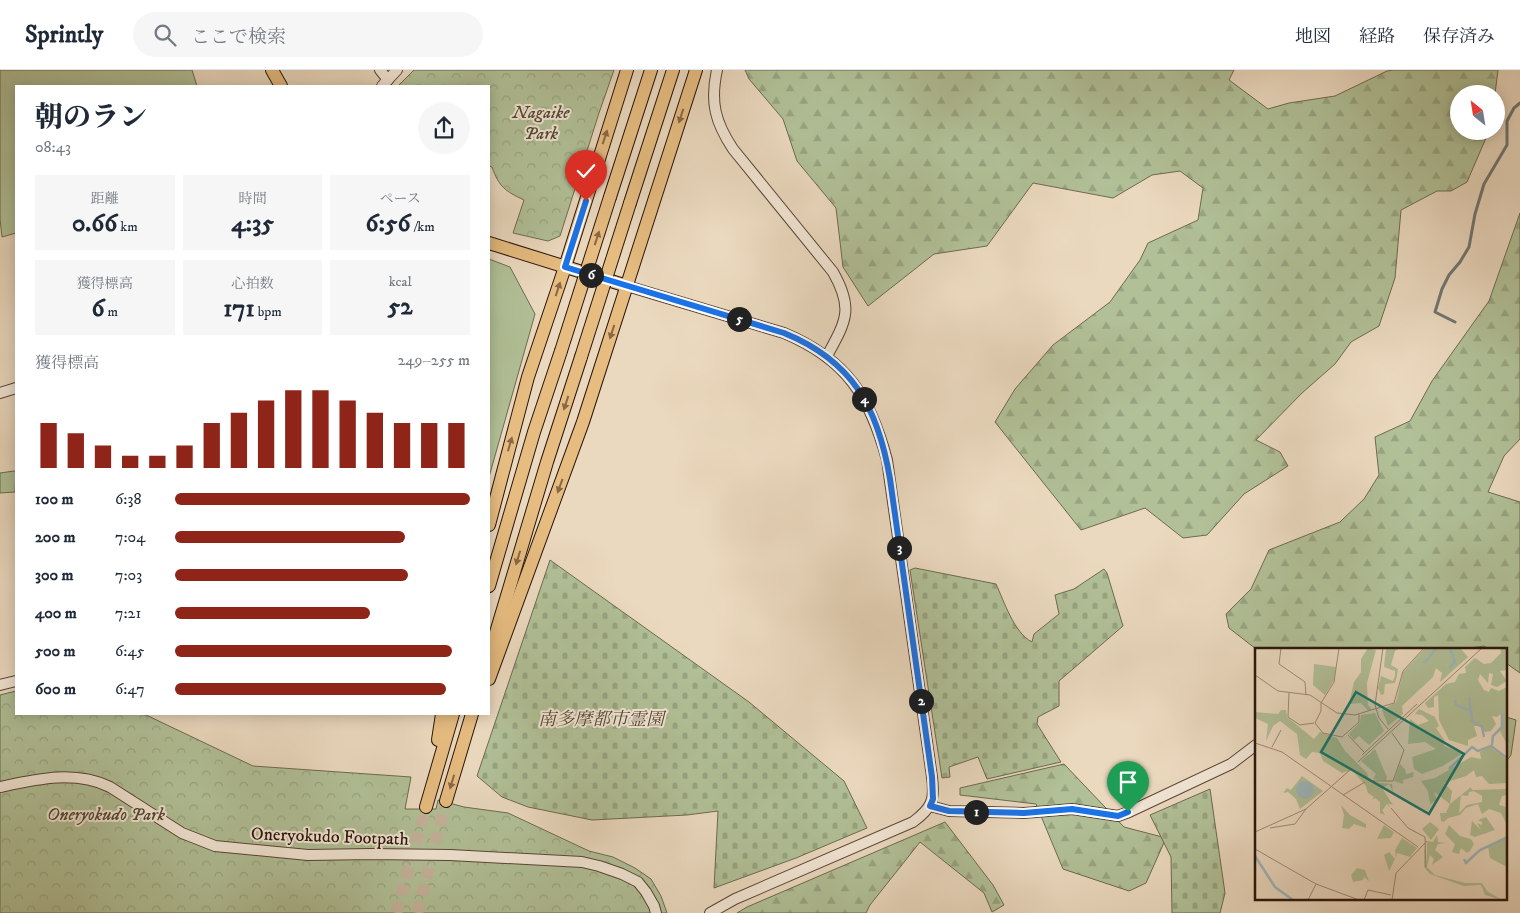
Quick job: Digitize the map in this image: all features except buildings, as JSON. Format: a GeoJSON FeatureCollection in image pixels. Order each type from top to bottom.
{"type":"FeatureCollection","features":[{"type":"Feature","properties":{"kind":"main road"},"geometry":{"type":"LineString","coordinates":[[272,70],[280,85]]}},
{"type":"Feature","properties":{"kind":"main road"},"geometry":{"type":"LineString","coordinates":[[490,521],[528,377],[627,70]]}},
{"type":"Feature","properties":{"kind":"main road"},"geometry":{"type":"LineString","coordinates":[[490,583],[529,450],[651,70]]}},
{"type":"Feature","properties":{"kind":"main road"},"geometry":{"type":"LineString","coordinates":[[490,653],[547,462],[673,70]]}},
{"type":"Feature","properties":{"kind":"main road"},"geometry":{"type":"LineString","coordinates":[[490,676],[580,430],[696,70]]}},
{"type":"Feature","properties":{"kind":"main road"},"geometry":{"type":"LineString","coordinates":[[490,242],[627,286]]}},
{"type":"Feature","properties":{"kind":"main road"},"geometry":{"type":"LineString","coordinates":[[442,715],[426,807],[453,715]]}},
{"type":"Feature","properties":{"kind":"main road"},"geometry":{"type":"LineString","coordinates":[[446,802],[472,715]]}},
{"type":"Feature","properties":{"kind":"main road"},"geometry":{"type":"LineString","coordinates":[[458,762],[476,715]]}},
{"type":"Feature","properties":{"kind":"street"},"geometry":{"type":"LineString","coordinates":[[380,70],[385,83],[397,70]]}},
{"type":"Feature","properties":{"kind":"street"},"geometry":{"type":"LineString","coordinates":[[717,70],[713,88],[715,114],[725,138],[833,272],[840,285],[846,309],[842,328],[828,356]]}},
{"type":"Feature","properties":{"kind":"street"},"geometry":{"type":"LineString","coordinates":[[627,286],[784,333],[812,345],[843,370],[860,392],[876,425],[886,460],[932,777],[933,799],[930,806],[913,822],[735,899],[710,913]]}},
{"type":"Feature","properties":{"kind":"street"},"geometry":{"type":"LineString","coordinates":[[0,393],[15,388]]}},
{"type":"Feature","properties":{"kind":"street"},"geometry":{"type":"LineString","coordinates":[[0,685],[15,681]]}},
{"type":"Feature","properties":{"kind":"street"},"geometry":{"type":"LineString","coordinates":[[930,806],[949,811],[1024,813],[1072,809],[1118,816],[1231,764],[1255,746]]}},
{"type":"Feature","properties":{"kind":"street","name":"Oneryokudo Footpath"},"geometry":{"type":"LineString","coordinates":[[0,787],[64,776],[98,781],[182,833],[214,846],[230,849],[308,855],[458,855],[566,861],[599,866],[638,882],[646,892],[656,913]]}},
{"type":"Feature","properties":{"kind":"green space"},"geometry":{"type":"Polygon","coordinates":[[[0,70],[192,70],[197,85],[15,85],[15,233],[2,237],[0,219],[0,70]]]}},
{"type":"Feature","properties":{"kind":"green space","name":"Nagaike Park"},"geometry":{"type":"Polygon","coordinates":[[[414,70],[614,70],[560,236],[548,241],[513,233],[524,200],[504,188],[490,166],[490,85],[399,85],[414,70]]]}},
{"type":"Feature","properties":{"kind":"green space"},"geometry":{"type":"Polygon","coordinates":[[[745,70],[1234,70],[1229,80],[1268,109],[1289,103],[1335,96],[1387,71],[1498,70],[1496,85],[1450,85],[1450,140],[1485,140],[1467,182],[1451,191],[1437,191],[1401,210],[1395,278],[1379,326],[1351,342],[1335,364],[1302,393],[1256,440],[1280,452],[1288,466],[1244,494],[1207,535],[1183,538],[1145,508],[1081,530],[995,422],[1015,389],[1053,345],[1110,302],[1140,260],[1148,243],[1198,220],[1203,188],[1180,171],[1152,175],[1113,198],[1033,183],[987,246],[934,254],[868,306],[843,267],[836,208],[797,161],[783,119],[749,79],[745,70]]]}},
{"type":"Feature","properties":{"kind":"green space"},"geometry":{"type":"Polygon","coordinates":[[[1520,213],[1520,439],[1504,456],[1488,492],[1520,502],[1520,673],[1508,664],[1508,648],[1487,648],[1484,646],[1471,648],[1255,648],[1229,628],[1226,614],[1251,589],[1269,550],[1340,522],[1364,499],[1379,475],[1375,437],[1410,421],[1432,381],[1489,301],[1520,213]]]}},
{"type":"Feature","properties":{"kind":"green space"},"geometry":{"type":"Polygon","coordinates":[[[490,259],[510,267],[535,314],[490,473],[490,259]]]}},
{"type":"Feature","properties":{"kind":"green space"},"geometry":{"type":"Polygon","coordinates":[[[15,472],[15,492],[0,493],[0,473],[15,472]]]}},
{"type":"Feature","properties":{"kind":"green space","name":"南多摩都市霊園"},"geometry":{"type":"Polygon","coordinates":[[[550,560],[749,702],[844,781],[867,828],[796,858],[714,888],[718,811],[687,815],[592,820],[528,807],[502,797],[477,776],[550,560]]]}},
{"type":"Feature","properties":{"kind":"green space"},"geometry":{"type":"Polygon","coordinates":[[[915,568],[996,584],[1015,624],[1020,632],[1032,642],[1034,634],[1059,614],[1055,595],[1074,589],[1104,569],[1107,573],[1123,626],[1059,681],[1059,706],[1038,717],[1037,724],[1061,762],[987,779],[978,757],[949,767],[950,777],[942,778],[910,570],[915,568]]]}},
{"type":"Feature","properties":{"kind":"green space","name":"Oneryokudo Park"},"geometry":{"type":"Polygon","coordinates":[[[15,691],[15,715],[146,715],[253,766],[411,777],[405,809],[436,809],[438,800],[464,807],[508,813],[589,851],[613,857],[635,868],[651,879],[661,896],[667,913],[0,913],[0,695],[15,691]]]}},
{"type":"Feature","properties":{"kind":"green space"},"geometry":{"type":"Polygon","coordinates":[[[1508,718],[1516,720],[1511,755],[1508,759],[1508,718]]]}},
{"type":"Feature","properties":{"kind":"green space"},"geometry":{"type":"Polygon","coordinates":[[[1064,764],[1124,827],[1166,838],[1146,883],[1129,891],[1063,869],[1036,804],[960,795],[960,788],[1064,764]]]}},
{"type":"Feature","properties":{"kind":"green space"},"geometry":{"type":"Polygon","coordinates":[[[1210,789],[1225,893],[1220,913],[1172,913],[1171,857],[1150,815],[1210,789]]]}},
{"type":"Feature","properties":{"kind":"green space"},"geometry":{"type":"Polygon","coordinates":[[[945,822],[993,885],[1004,905],[992,912],[984,893],[920,842],[870,905],[866,913],[737,913],[747,907],[945,822]]]}},
{"type":"Feature","properties":{"kind":"waterway"},"geometry":{"type":"LineString","coordinates":[[1455,322],[1435,312],[1442,289],[1449,275],[1469,247],[1475,214],[1484,184],[1507,145],[1507,121],[1514,108],[1520,103]]}},
{"type":"Feature","properties":{"kind":"tunnel"},"geometry":{"type":"LineString","coordinates":[[417,913],[446,801]]}},
{"type":"Feature","properties":{"kind":"tunnel"},"geometry":{"type":"LineString","coordinates":[[396,913],[426,807]]}},
{"type":"Feature","properties":{"kind":"route"},"geometry":{"type":"LineString","coordinates":[[586,201],[565,267],[798,338],[828,356],[839,366],[860,392],[870,410],[882,442],[890,479],[934,790],[930,806],[949,811],[1024,813],[1072,809],[1118,816],[1128,812]]}}]}
